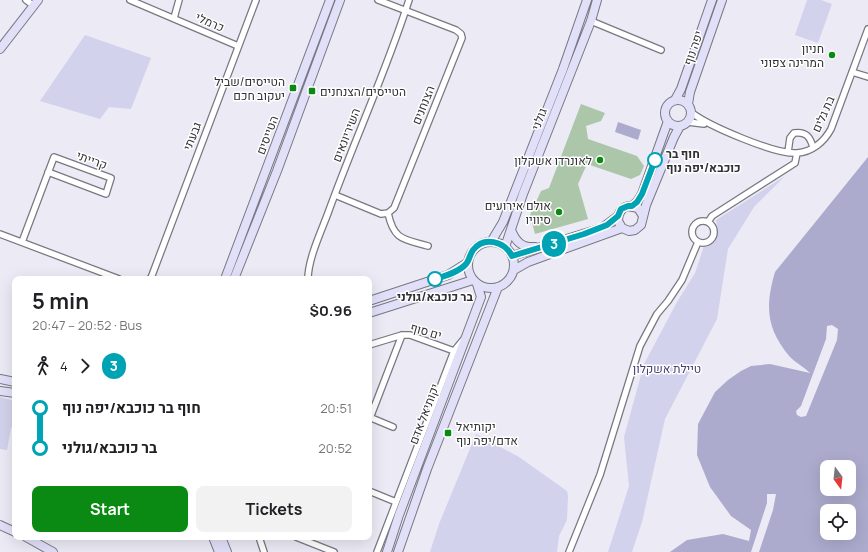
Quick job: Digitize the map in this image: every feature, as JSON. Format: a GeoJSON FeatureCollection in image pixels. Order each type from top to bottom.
{"type":"FeatureCollection","features":[{"type":"Feature","properties":{"kind":"main road","name":"הטייסים"},"geometry":{"type":"LineString","coordinates":[[226,276],[330,0]]}},
{"type":"Feature","properties":{"kind":"main road","name":"הטייסים"},"geometry":{"type":"LineString","coordinates":[[235,276],[277,171],[340,0]]}},
{"type":"Feature","properties":{"kind":"main road","name":"גולני"},"geometry":{"type":"LineString","coordinates":[[491,242],[506,214],[563,69],[587,0]]}},
{"type":"Feature","properties":{"kind":"main road","name":"גולני"},"geometry":{"type":"LineString","coordinates":[[505,247],[526,187],[591,21],[597,0]]}},
{"type":"Feature","properties":{"kind":"main road","name":"יפה נוף"},"geometry":{"type":"LineString","coordinates":[[675,100],[681,89],[712,0]]}},
{"type":"Feature","properties":{"kind":"main road","name":"יפה נוף"},"geometry":{"type":"LineString","coordinates":[[688,104],[690,92],[722,0]]}},
{"type":"Feature","properties":{"kind":"main road"},"geometry":{"type":"LineString","coordinates":[[0,49],[36,3]]}},
{"type":"Feature","properties":{"kind":"main road"},"geometry":{"type":"LineString","coordinates":[[618,216],[618,221],[622,228],[629,231],[636,230],[641,225],[643,216],[674,137],[680,126],[688,122],[692,114],[688,104],[682,100],[675,100],[669,103],[665,115],[668,121],[676,126],[680,126]]}},
{"type":"Feature","properties":{"kind":"main road"},"geometry":{"type":"LineString","coordinates":[[632,206],[637,202],[642,194],[668,121]]}},
{"type":"Feature","properties":{"kind":"main road"},"geometry":{"type":"LineString","coordinates":[[512,256],[602,228],[618,216],[624,207],[632,206],[638,208],[643,216]]}},
{"type":"Feature","properties":{"kind":"main road"},"geometry":{"type":"LineString","coordinates":[[514,270],[512,256],[505,247],[498,243],[491,242],[480,244],[470,254],[467,263],[469,273],[475,282],[490,288],[498,287],[509,280],[514,270],[528,262],[622,228]]}},
{"type":"Feature","properties":{"kind":"main road"},"geometry":{"type":"LineString","coordinates":[[511,230],[516,240],[524,246],[529,248],[548,246]]}},
{"type":"Feature","properties":{"kind":"main road"},"geometry":{"type":"LineString","coordinates":[[372,300],[448,275],[467,263]]}},
{"type":"Feature","properties":{"kind":"main road"},"geometry":{"type":"LineString","coordinates":[[372,312],[475,282]]}},
{"type":"Feature","properties":{"kind":"main road","name":"יקותיאל אדם"},"geometry":{"type":"LineString","coordinates":[[387,552],[399,514],[468,333],[480,297],[480,290],[475,282]]}},
{"type":"Feature","properties":{"kind":"main road","name":"יקותיאל אדם"},"geometry":{"type":"LineString","coordinates":[[398,552],[425,476],[498,287]]}},
{"type":"Feature","properties":{"kind":"main road"},"geometry":{"type":"LineString","coordinates":[[0,380],[12,382]]}},
{"type":"Feature","properties":{"kind":"main road"},"geometry":{"type":"LineString","coordinates":[[0,391],[12,393]]}},
{"type":"Feature","properties":{"kind":"main road"},"geometry":{"type":"LineString","coordinates":[[0,525],[12,531]]}},
{"type":"Feature","properties":{"kind":"main road"},"geometry":{"type":"LineString","coordinates":[[32,540],[54,552]]}},
{"type":"Feature","properties":{"kind":"main road"},"geometry":{"type":"LineString","coordinates":[[214,540],[219,552]]}},
{"type":"Feature","properties":{"kind":"main road"},"geometry":{"type":"LineString","coordinates":[[222,540],[227,552]]}},
{"type":"Feature","properties":{"kind":"street"},"geometry":{"type":"LineString","coordinates":[[26,0],[36,3]]}},
{"type":"Feature","properties":{"kind":"street","name":"כרמלי"},"geometry":{"type":"LineString","coordinates":[[130,0],[238,46]]}},
{"type":"Feature","properties":{"kind":"street"},"geometry":{"type":"LineString","coordinates":[[174,18],[179,0]]}},
{"type":"Feature","properties":{"kind":"street","name":"גבעתי"},"geometry":{"type":"LineString","coordinates":[[152,276],[256,0]]}},
{"type":"Feature","properties":{"kind":"street","name":"הצנחנים"},"geometry":{"type":"LineString","coordinates":[[378,0],[456,30],[461,34],[462,38],[394,208],[388,213]]}},
{"type":"Feature","properties":{"kind":"street","name":"השיריונאים"},"geometry":{"type":"LineString","coordinates":[[308,276],[313,256],[335,195],[409,0]]}},
{"type":"Feature","properties":{"kind":"street"},"geometry":{"type":"LineString","coordinates":[[591,21],[661,50]]}},
{"type":"Feature","properties":{"kind":"street","name":"בת גלים"},"geometry":{"type":"LineString","coordinates":[[692,114],[710,125],[775,150],[797,153],[814,148],[824,141],[831,129],[868,28]]}},
{"type":"Feature","properties":{"kind":"street"},"geometry":{"type":"LineString","coordinates":[[852,72],[868,77]]}},
{"type":"Feature","properties":{"kind":"street","name":"בת גלים"},"geometry":{"type":"LineString","coordinates":[[688,122],[710,125]]}},
{"type":"Feature","properties":{"kind":"street"},"geometry":{"type":"LineString","coordinates":[[788,152],[790,138],[794,133],[805,133],[814,148]]}},
{"type":"Feature","properties":{"kind":"street"},"geometry":{"type":"LineString","coordinates":[[708,222],[712,216],[796,163],[797,153]]}},
{"type":"Feature","properties":{"kind":"street","name":"קרייתי"},"geometry":{"type":"LineString","coordinates":[[22,242],[48,172],[54,157],[110,178],[106,194],[48,172]]}},
{"type":"Feature","properties":{"kind":"street"},"geometry":{"type":"LineString","coordinates":[[335,195],[381,214],[388,213],[390,224],[395,233],[403,239],[428,246]]}},
{"type":"Feature","properties":{"kind":"street"},"geometry":{"type":"LineString","coordinates":[[700,222],[708,222],[714,230],[714,237],[705,243],[698,242],[693,237],[692,233],[694,226],[700,222]]}},
{"type":"Feature","properties":{"kind":"street"},"geometry":{"type":"LineString","coordinates":[[0,234],[111,276]]}},
{"type":"Feature","properties":{"kind":"street"},"geometry":{"type":"LineString","coordinates":[[569,552],[600,475],[640,346],[657,314],[682,280],[698,242]]}},
{"type":"Feature","properties":{"kind":"street"},"geometry":{"type":"LineString","coordinates":[[378,552],[454,351],[468,333]]}},
{"type":"Feature","properties":{"kind":"street"},"geometry":{"type":"LineString","coordinates":[[372,413],[402,335]]}},
{"type":"Feature","properties":{"kind":"street","name":"ים סוף"},"geometry":{"type":"LineString","coordinates":[[372,344],[402,335],[410,335],[454,351]]}},
{"type":"Feature","properties":{"kind":"street"},"geometry":{"type":"LineString","coordinates":[[372,419],[393,427]]}},
{"type":"Feature","properties":{"kind":"street"},"geometry":{"type":"LineString","coordinates":[[372,492],[396,502]]}},
{"type":"Feature","properties":{"kind":"street"},"geometry":{"type":"LineString","coordinates":[[260,540],[264,552]]}},
{"type":"Feature","properties":{"kind":"street"},"geometry":{"type":"LineString","coordinates":[[302,540],[324,550],[334,552]]}},
{"type":"Feature","properties":{"kind":"green space"},"geometry":{"type":"Polygon","coordinates":[[[807,0],[821,0],[832,4],[818,43],[795,35],[807,0]]]}},
{"type":"Feature","properties":{"kind":"green space"},"geometry":{"type":"Polygon","coordinates":[[[85,35],[151,58],[131,109],[109,107],[100,119],[40,101],[85,35]]]}},
{"type":"Feature","properties":{"kind":"green space","name":"טיילת אשקלון"},"geometry":{"type":"Polygon","coordinates":[[[785,176],[754,207],[728,249],[717,319],[665,419],[642,522],[632,552],[608,552],[629,486],[624,437],[644,364],[677,302],[695,273],[704,246],[712,242],[716,236],[716,220],[785,176]]]}},
{"type":"Feature","properties":{"kind":"green space"},"geometry":{"type":"Polygon","coordinates":[[[0,397],[12,400],[12,428],[7,450],[0,449],[0,397]]]}},
{"type":"Feature","properties":{"kind":"green space"},"geometry":{"type":"Polygon","coordinates":[[[476,434],[519,457],[567,491],[567,520],[559,536],[557,552],[430,552],[439,524],[476,434]]]}},
{"type":"Feature","properties":{"kind":"shaded area"},"geometry":{"type":"Polygon","coordinates":[[[618,122],[641,130],[638,140],[615,132],[618,122]]]}},
{"type":"Feature","properties":{"kind":"shaded area"},"geometry":{"type":"Polygon","coordinates":[[[868,157],[868,552],[670,552],[687,540],[723,534],[749,541],[751,530],[731,516],[710,487],[697,455],[698,424],[715,392],[728,380],[751,366],[770,364],[810,373],[790,357],[776,337],[772,327],[769,306],[775,272],[868,157]]]}},
{"type":"Feature","properties":{"kind":"pier"},"geometry":{"type":"Polygon","coordinates":[[[832,325],[838,329],[837,340],[806,416],[801,417],[797,415],[796,411],[801,406],[826,339],[827,326],[832,325]]]}},
{"type":"Feature","properties":{"kind":"pier"},"geometry":{"type":"Polygon","coordinates":[[[767,494],[776,494],[773,510],[759,552],[751,552],[767,503],[767,494]]]}},
{"type":"Feature","properties":{"kind":"building","name":"לאונרדו אשקלון"},"geometry":{"type":"Polygon","coordinates":[[[581,104],[605,113],[601,121],[586,126],[588,139],[637,156],[644,166],[640,175],[631,179],[587,164],[578,184],[588,219],[535,234],[530,215],[541,191],[549,188],[581,104]]]}},
{"type":"Feature","properties":{"kind":"bus line","name":"3"},"geometry":{"type":"LineString","coordinates":[[435,279],[458,270],[467,263],[472,251],[480,244],[493,242],[501,244],[512,256],[526,253],[602,228],[618,216],[621,209],[632,206],[637,202],[646,186],[655,160]]}},
{"type":"Feature","properties":{"kind":"place","name":"חניון המרינה צפוני"},"geometry":{"type":"Point","coordinates":[832,55]}},
{"type":"Feature","properties":{"kind":"place","name":"הטייסים/שביל יעקוב חכם"},"geometry":{"type":"Point","coordinates":[293,88]}},
{"type":"Feature","properties":{"kind":"place","name":"הטייסים/הצנחנים"},"geometry":{"type":"Point","coordinates":[312,91]}},
{"type":"Feature","properties":{"kind":"place","name":"לאונרדו אשקלון"},"geometry":{"type":"Point","coordinates":[600,160]}},
{"type":"Feature","properties":{"kind":"place","name":"חוף בר כוכבא/יפה נוף"},"geometry":{"type":"Point","coordinates":[655,160]}},
{"type":"Feature","properties":{"kind":"place","name":"אולם אירועים סיוויו"},"geometry":{"type":"Point","coordinates":[559,212]}},
{"type":"Feature","properties":{"kind":"place","name":"בר כוכבא/גולני"},"geometry":{"type":"Point","coordinates":[435,279]}},
{"type":"Feature","properties":{"kind":"place","name":"יקותיאל אדם/יפה נוף"},"geometry":{"type":"Point","coordinates":[448,433]}}]}
